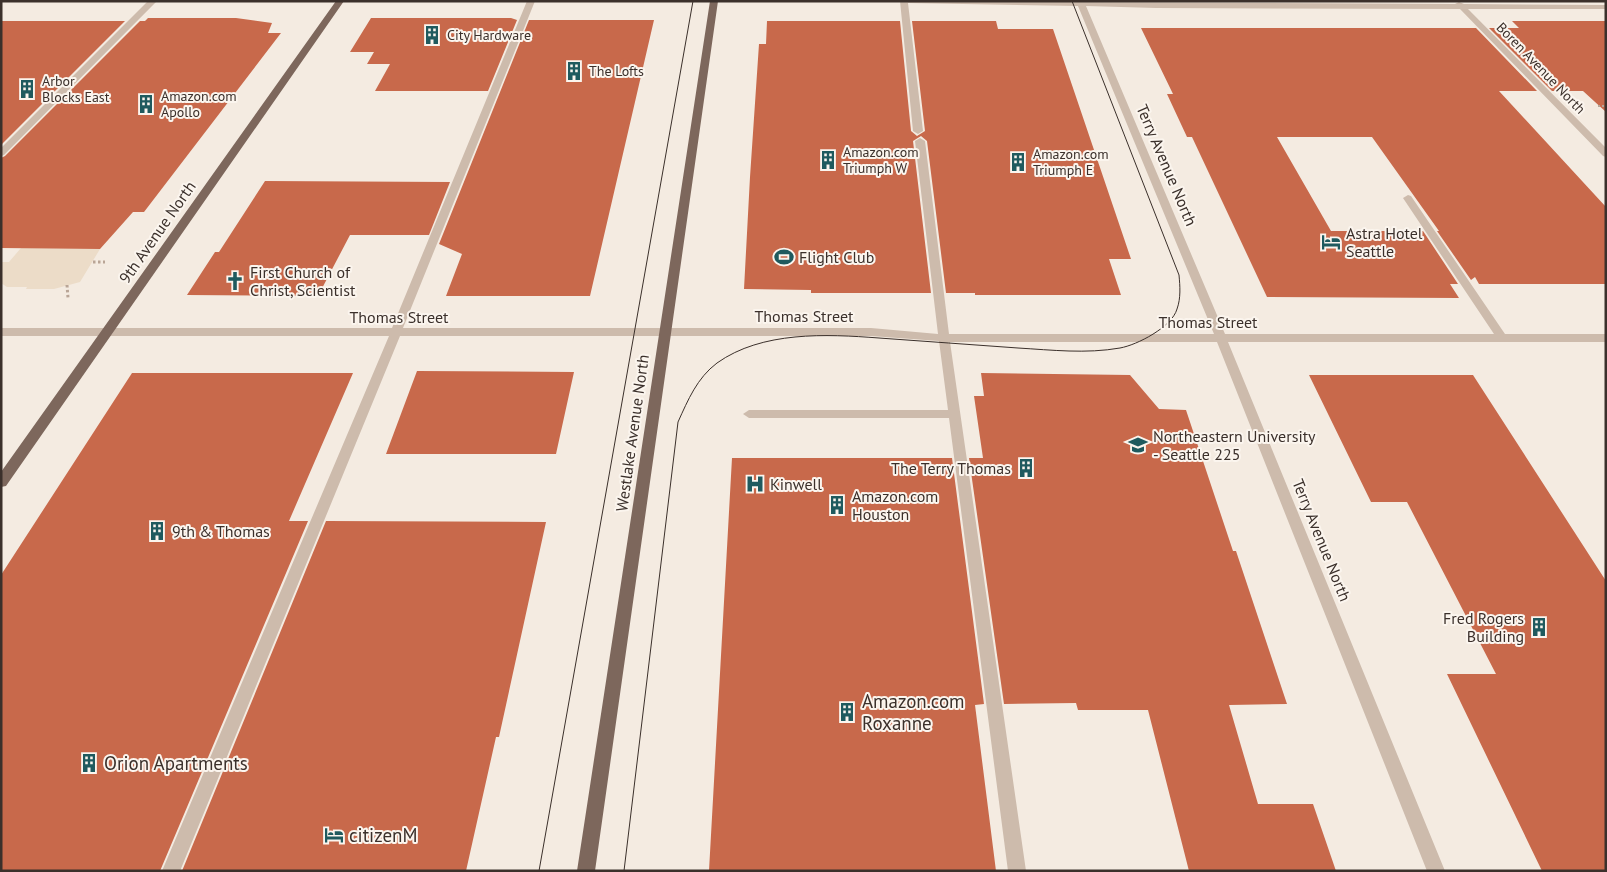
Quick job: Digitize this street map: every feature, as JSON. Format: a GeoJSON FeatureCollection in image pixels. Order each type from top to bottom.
{"type":"FeatureCollection","features":[{"type":"Feature","properties":{"kind":"main road","name":"9th Avenue North"},"geometry":{"type":"LineString","coordinates":[[1,482],[340,1]]}},
{"type":"Feature","properties":{"kind":"main road","name":"Westlake Avenue North"},"geometry":{"type":"LineString","coordinates":[[586,871],[714,1]]}},
{"type":"Feature","properties":{"kind":"street"},"geometry":{"type":"LineString","coordinates":[[1,153],[154,1]]}},
{"type":"Feature","properties":{"kind":"street"},"geometry":{"type":"LineString","coordinates":[[171,871],[396,333],[531,1]]}},
{"type":"Feature","properties":{"kind":"street"},"geometry":{"type":"LineString","coordinates":[[1016,871],[944,338],[904,1],[1080,2],[1156,6],[1459,4],[1606,7]]}},
{"type":"Feature","properties":{"kind":"street","name":"Terry Avenue North"},"geometry":{"type":"LineString","coordinates":[[1080,2],[1221,338],[1436,871]]}},
{"type":"Feature","properties":{"kind":"street","name":"Boren Avenue North"},"geometry":{"type":"LineString","coordinates":[[1459,4],[1606,154]]}},
{"type":"Feature","properties":{"kind":"street"},"geometry":{"type":"LineString","coordinates":[[1408,198],[1502,338]]}},
{"type":"Feature","properties":{"kind":"street","name":"Thomas Street"},"geometry":{"type":"LineString","coordinates":[[1,332],[871,332],[944,338],[1606,338]]}},
{"type":"Feature","properties":{"kind":"street"},"geometry":{"type":"LineString","coordinates":[[749,414],[955,414]]}},
{"type":"Feature","properties":{"kind":"path"},"geometry":{"type":"LineString","coordinates":[[1597,106],[1606,106]]}},
{"type":"Feature","properties":{"kind":"path"},"geometry":{"type":"LineString","coordinates":[[94,262],[105,262]]}},
{"type":"Feature","properties":{"kind":"path"},"geometry":{"type":"LineString","coordinates":[[67,285],[68,298]]}},
{"type":"Feature","properties":{"kind":"shaded area"},"geometry":{"type":"Polygon","coordinates":[[[21,248],[100,249],[80,282],[54,289],[7,287],[1,283],[1,262],[9,262],[21,248]]]}},
{"type":"Feature","properties":{"kind":"building","name":"Amazon.com Apollo"},"geometry":{"type":"Polygon","coordinates":[[[148,18],[236,18],[272,23],[268,33],[281,33],[144,212],[133,212],[100,249],[1,248],[1,158],[140,21],[145,21],[148,18]]]}},
{"type":"Feature","properties":{"kind":"building"},"geometry":{"type":"Polygon","coordinates":[[[371,18],[511,18],[517,20],[488,91],[375,91],[390,64],[367,64],[374,52],[350,52],[371,18]]]}},
{"type":"Feature","properties":{"kind":"building"},"geometry":{"type":"Polygon","coordinates":[[[529,20],[654,20],[590,296],[446,296],[462,254],[439,244],[529,20]]]}},
{"type":"Feature","properties":{"kind":"building","name":"Arbor Blocks East"},"geometry":{"type":"Polygon","coordinates":[[[1,21],[125,21],[1,145],[1,21]]]}},
{"type":"Feature","properties":{"kind":"building"},"geometry":{"type":"Polygon","coordinates":[[[767,21],[900,21],[911,131],[917,136],[925,131],[912,21],[996,21],[998,29],[1053,29],[1131,259],[1109,259],[1121,295],[975,295],[975,293],[946,293],[927,141],[921,136],[913,141],[931,293],[811,293],[811,290],[744,289],[759,44],[766,44],[767,21]]]}},
{"type":"Feature","properties":{"kind":"building"},"geometry":{"type":"Polygon","coordinates":[[[1512,21],[1606,21],[1606,112],[1583,91],[1552,91],[1489,28],[1519,28],[1512,21]]]}},
{"type":"Feature","properties":{"kind":"building"},"geometry":{"type":"Polygon","coordinates":[[[1141,28],[1476,28],[1537,91],[1499,91],[1606,207],[1606,284],[1479,284],[1475,277],[1471,280],[1437,231],[1439,231],[1372,137],[1277,137],[1331,231],[1423,231],[1458,284],[1450,284],[1459,298],[1267,297],[1192,137],[1187,137],[1167,94],[1173,94],[1141,28]]]}},
{"type":"Feature","properties":{"kind":"building"},"geometry":{"type":"Polygon","coordinates":[[[265,181],[450,182],[429,235],[350,235],[318,296],[187,295],[215,252],[219,252],[265,181]]]}},
{"type":"Feature","properties":{"kind":"building"},"geometry":{"type":"Polygon","coordinates":[[[417,371],[574,372],[556,454],[386,454],[417,371]]]}},
{"type":"Feature","properties":{"kind":"building"},"geometry":{"type":"Polygon","coordinates":[[[132,373],[353,373],[289,521],[308,521],[160,871],[1,871],[1,575],[132,373]]]}},
{"type":"Feature","properties":{"kind":"building"},"geometry":{"type":"Polygon","coordinates":[[[981,373],[1130,375],[1159,409],[1186,410],[1287,704],[1229,705],[1258,804],[1313,804],[1336,871],[1189,871],[1148,710],[1078,710],[1076,703],[1004,704],[969,458],[983,458],[974,396],[984,396],[981,373]]]}},
{"type":"Feature","properties":{"kind":"building","name":"Fred Rogers Building"},"geometry":{"type":"Polygon","coordinates":[[[1309,375],[1473,375],[1606,581],[1606,871],[1542,871],[1447,674],[1496,674],[1407,502],[1371,502],[1309,375]]]}},
{"type":"Feature","properties":{"kind":"building","name":"Amazon.com Roxanne"},"geometry":{"type":"Polygon","coordinates":[[[732,458],[952,458],[984,704],[975,705],[996,871],[709,871],[732,458]]]}},
{"type":"Feature","properties":{"kind":"building"},"geometry":{"type":"Polygon","coordinates":[[[326,521],[546,522],[499,737],[496,737],[466,871],[182,871],[326,521]]]}},
{"type":"Feature","properties":{"kind":"tram line"},"geometry":{"type":"LineString","coordinates":[[539,871],[693,1]]}},
{"type":"Feature","properties":{"kind":"tram line"},"geometry":{"type":"LineString","coordinates":[[624,871],[678,422],[704,375],[717,363],[754,345],[795,337],[838,336],[1056,350],[1107,350],[1127,346],[1144,339],[1161,328],[1174,316],[1179,301],[1179,275],[1072,1]]}},
{"type":"Feature","properties":{"kind":"place","name":"City Hardware"},"geometry":{"type":"Point","coordinates":[432,35]}},
{"type":"Feature","properties":{"kind":"place","name":"The Lofts"},"geometry":{"type":"Point","coordinates":[574,71]}},
{"type":"Feature","properties":{"kind":"place","name":"Arbor Blocks East"},"geometry":{"type":"Point","coordinates":[27,89]}},
{"type":"Feature","properties":{"kind":"place","name":"Amazon.com Apollo"},"geometry":{"type":"Point","coordinates":[146,104]}},
{"type":"Feature","properties":{"kind":"place","name":"Amazon.com Triumph W"},"geometry":{"type":"Point","coordinates":[828,160]}},
{"type":"Feature","properties":{"kind":"place","name":"Amazon.com Triumph E"},"geometry":{"type":"Point","coordinates":[1018,162]}},
{"type":"Feature","properties":{"kind":"place","name":"Astra Hotel Seattle"},"geometry":{"type":"Point","coordinates":[1331,242]}},
{"type":"Feature","properties":{"kind":"place","name":"Flight Club"},"geometry":{"type":"Point","coordinates":[784,257]}},
{"type":"Feature","properties":{"kind":"place","name":"First Church of Christ, Scientist"},"geometry":{"type":"Point","coordinates":[235,281]}},
{"type":"Feature","properties":{"kind":"place","name":"Northeastern University - Seattle 225"},"geometry":{"type":"Point","coordinates":[1138,445]}},
{"type":"Feature","properties":{"kind":"place","name":"The Terry Thomas"},"geometry":{"type":"Point","coordinates":[1026,468]}},
{"type":"Feature","properties":{"kind":"place","name":"Kinwell"},"geometry":{"type":"Point","coordinates":[755,484]}},
{"type":"Feature","properties":{"kind":"place","name":"Amazon.com Houston"},"geometry":{"type":"Point","coordinates":[837,505]}},
{"type":"Feature","properties":{"kind":"place","name":"9th & Thomas"},"geometry":{"type":"Point","coordinates":[157,531]}},
{"type":"Feature","properties":{"kind":"place","name":"Fred Rogers Building"},"geometry":{"type":"Point","coordinates":[1539,627]}},
{"type":"Feature","properties":{"kind":"place","name":"Amazon.com Roxanne"},"geometry":{"type":"Point","coordinates":[847,712]}},
{"type":"Feature","properties":{"kind":"place","name":"Orion Apartments"},"geometry":{"type":"Point","coordinates":[89,763]}},
{"type":"Feature","properties":{"kind":"place","name":"citizenM"},"geometry":{"type":"Point","coordinates":[334,835]}}]}
